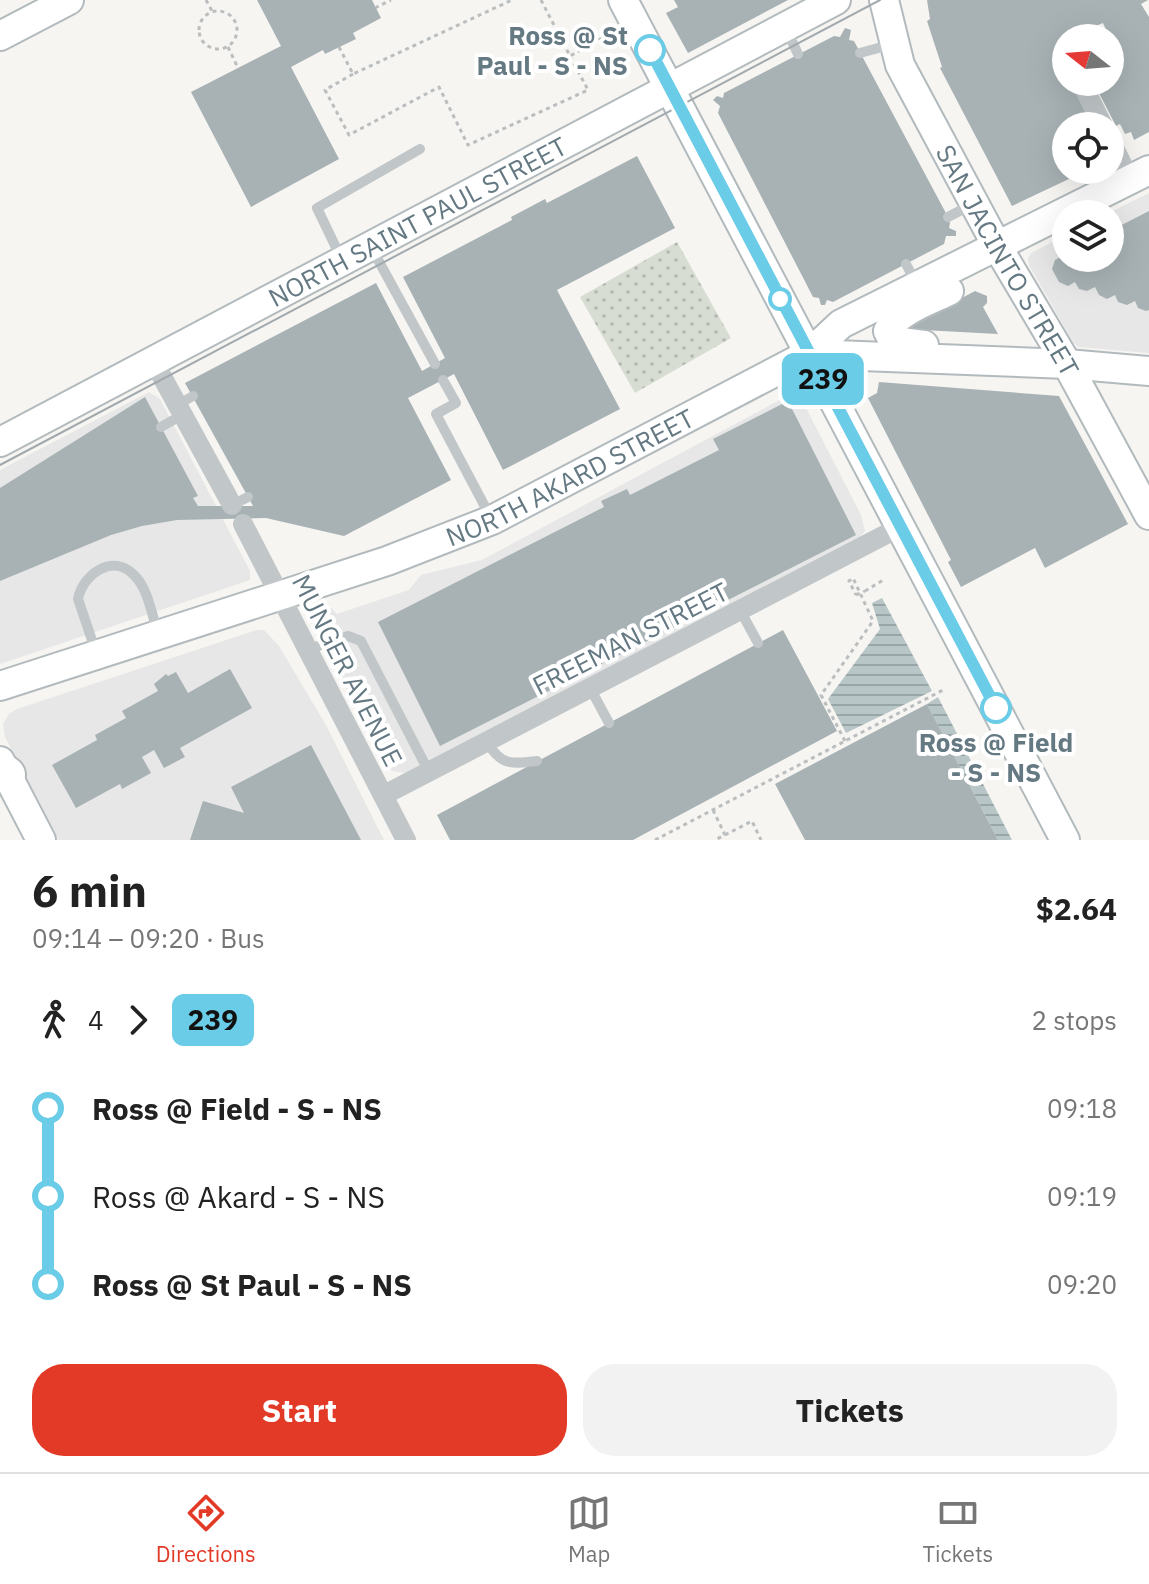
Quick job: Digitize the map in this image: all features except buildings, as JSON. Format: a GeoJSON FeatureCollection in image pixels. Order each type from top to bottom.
{"type":"FeatureCollection","features":[{"type":"Feature","properties":{"kind":"main road"},"geometry":{"type":"LineString","coordinates":[[0,36],[69,0]]}},
{"type":"Feature","properties":{"kind":"main road"},"geometry":{"type":"LineString","coordinates":[[623,0],[1065,840]]}},
{"type":"Feature","properties":{"kind":"main road","name":"NORTH SAINT PAUL STREET"},"geometry":{"type":"LineString","coordinates":[[0,442],[836,0]]}},
{"type":"Feature","properties":{"kind":"main road","name":"SAN JACINTO STREET"},"geometry":{"type":"LineString","coordinates":[[884,0],[900,65],[974,204],[992,249],[1067,364],[1147,508]]}},
{"type":"Feature","properties":{"kind":"main road"},"geometry":{"type":"LineString","coordinates":[[809,354],[841,324],[912,275],[992,249],[1140,175]]}},
{"type":"Feature","properties":{"kind":"main road"},"geometry":{"type":"LineString","coordinates":[[967,360],[950,347],[893,341],[888,331],[899,318],[974,278],[992,249]]}},
{"type":"Feature","properties":{"kind":"main road","name":"NORTH AKARD STREET"},"geometry":{"type":"LineString","coordinates":[[0,686],[387,561],[492,520],[809,354],[1067,364],[1149,371]]}},
{"type":"Feature","properties":{"kind":"main road"},"geometry":{"type":"LineString","coordinates":[[2,769],[41,840]]}},
{"type":"Feature","properties":{"kind":"street"},"geometry":{"type":"LineString","coordinates":[[1124,156],[1140,175]]}},
{"type":"Feature","properties":{"kind":"street"},"geometry":{"type":"LineString","coordinates":[[154,362],[184,405],[240,501]]}},
{"type":"Feature","properties":{"kind":"street","name":"MUNGER AVENUE"},"geometry":{"type":"LineString","coordinates":[[243,524],[406,840]]}},
{"type":"Feature","properties":{"kind":"street","name":"FREEMAN STREET"},"geometry":{"type":"LineString","coordinates":[[384,795],[900,527]]}},
{"type":"Feature","properties":{"kind":"lane"},"geometry":{"type":"LineString","coordinates":[[785,27],[798,54]]}},
{"type":"Feature","properties":{"kind":"lane"},"geometry":{"type":"LineString","coordinates":[[860,53],[894,44]]}},
{"type":"Feature","properties":{"kind":"lane"},"geometry":{"type":"LineString","coordinates":[[343,262],[317,208],[420,149]]}},
{"type":"Feature","properties":{"kind":"lane"},"geometry":{"type":"LineString","coordinates":[[948,217],[974,204]]}},
{"type":"Feature","properties":{"kind":"lane"},"geometry":{"type":"LineString","coordinates":[[371,247],[435,364]]}},
{"type":"Feature","properties":{"kind":"lane"},"geometry":{"type":"LineString","coordinates":[[443,380],[456,403],[436,414],[492,520]]}},
{"type":"Feature","properties":{"kind":"lane"},"geometry":{"type":"LineString","coordinates":[[161,427],[184,405]]}},
{"type":"Feature","properties":{"kind":"lane"},"geometry":{"type":"LineString","coordinates":[[97,654],[78,599],[86,577],[97,569],[113,567],[135,575],[158,634]]}},
{"type":"Feature","properties":{"kind":"lane"},"geometry":{"type":"LineString","coordinates":[[740,610],[758,643]]}},
{"type":"Feature","properties":{"kind":"lane"},"geometry":{"type":"LineString","coordinates":[[306,650],[348,636],[361,641],[429,772]]}},
{"type":"Feature","properties":{"kind":"lane"},"geometry":{"type":"LineString","coordinates":[[590,688],[609,723]]}},
{"type":"Feature","properties":{"kind":"lane"},"geometry":{"type":"LineString","coordinates":[[487,742],[495,756],[504,761],[537,761]]}},
{"type":"Feature","properties":{"kind":"path"},"geometry":{"type":"LineString","coordinates":[[206,0],[212,12]]}},
{"type":"Feature","properties":{"kind":"path"},"geometry":{"type":"LineString","coordinates":[[375,8],[391,0]]}},
{"type":"Feature","properties":{"kind":"path"},"geometry":{"type":"LineString","coordinates":[[512,0],[325,90],[349,135],[439,87],[468,145],[588,90],[541,0]]}},
{"type":"Feature","properties":{"kind":"path"},"geometry":{"type":"LineString","coordinates":[[212,12],[225,12],[234,20],[237,32],[228,47],[214,49],[200,37],[200,25],[212,12]]}},
{"type":"Feature","properties":{"kind":"path"},"geometry":{"type":"LineString","coordinates":[[570,56],[604,37]]}},
{"type":"Feature","properties":{"kind":"path"},"geometry":{"type":"LineString","coordinates":[[228,47],[238,68]]}},
{"type":"Feature","properties":{"kind":"path"},"geometry":{"type":"LineString","coordinates":[[339,47],[353,74]]}},
{"type":"Feature","properties":{"kind":"path"},"geometry":{"type":"LineString","coordinates":[[845,741],[821,695],[873,621],[872,612],[853,578],[849,581],[856,595],[865,591],[885,579]]}},
{"type":"Feature","properties":{"kind":"path"},"geometry":{"type":"LineString","coordinates":[[655,840],[943,690]]}},
{"type":"Feature","properties":{"kind":"path"},"geometry":{"type":"LineString","coordinates":[[713,810],[725,835]]}},
{"type":"Feature","properties":{"kind":"path"},"geometry":{"type":"LineString","coordinates":[[715,840],[752,821],[761,840]]}},
{"type":"Feature","properties":{"kind":"shaded area"},"geometry":{"type":"Polygon","coordinates":[[[1149,193],[1149,353],[1078,347],[1029,265],[1031,253],[1052,242],[1052,272],[1124,272],[1124,206],[1149,193]]]}},
{"type":"Feature","properties":{"kind":"shaded area"},"geometry":{"type":"Polygon","coordinates":[[[677,242],[731,338],[635,393],[580,297],[677,242]]]}},
{"type":"Feature","properties":{"kind":"shaded area"},"geometry":{"type":"Polygon","coordinates":[[[149,392],[160,399],[250,571],[250,580],[0,664],[0,470],[149,392]]]}},
{"type":"Feature","properties":{"kind":"shaded area"},"geometry":{"type":"Polygon","coordinates":[[[789,395],[803,402],[861,515],[865,531],[860,537],[406,773],[392,771],[316,634],[313,623],[316,613],[331,608],[337,614],[409,590],[421,575],[482,560],[789,395]]]}},
{"type":"Feature","properties":{"kind":"shaded area"},"geometry":{"type":"Polygon","coordinates":[[[882,598],[932,691],[846,733],[828,699],[880,629],[872,603],[882,598]]]}},
{"type":"Feature","properties":{"kind":"shaded area"},"geometry":{"type":"Polygon","coordinates":[[[264,630],[279,646],[327,727],[384,840],[58,840],[5,737],[3,724],[9,714],[264,630]]]}},
{"type":"Feature","properties":{"kind":"shaded area"},"geometry":{"type":"Polygon","coordinates":[[[938,697],[1012,840],[998,840],[927,704],[938,697]]]}},
{"type":"Feature","properties":{"kind":"tram line"},"geometry":{"type":"LineString","coordinates":[[0,465],[880,0]]}},
{"type":"Feature","properties":{"kind":"bus line","name":"239"},"geometry":{"type":"LineString","coordinates":[[650,50],[996,708]]}},
{"type":"Feature","properties":{"kind":"place","name":"Ross @ St Paul - S - NS"},"geometry":{"type":"Point","coordinates":[650,50]}},
{"type":"Feature","properties":{"kind":"place","name":"Ross @ Field - S - NS"},"geometry":{"type":"Point","coordinates":[996,708]}}]}
